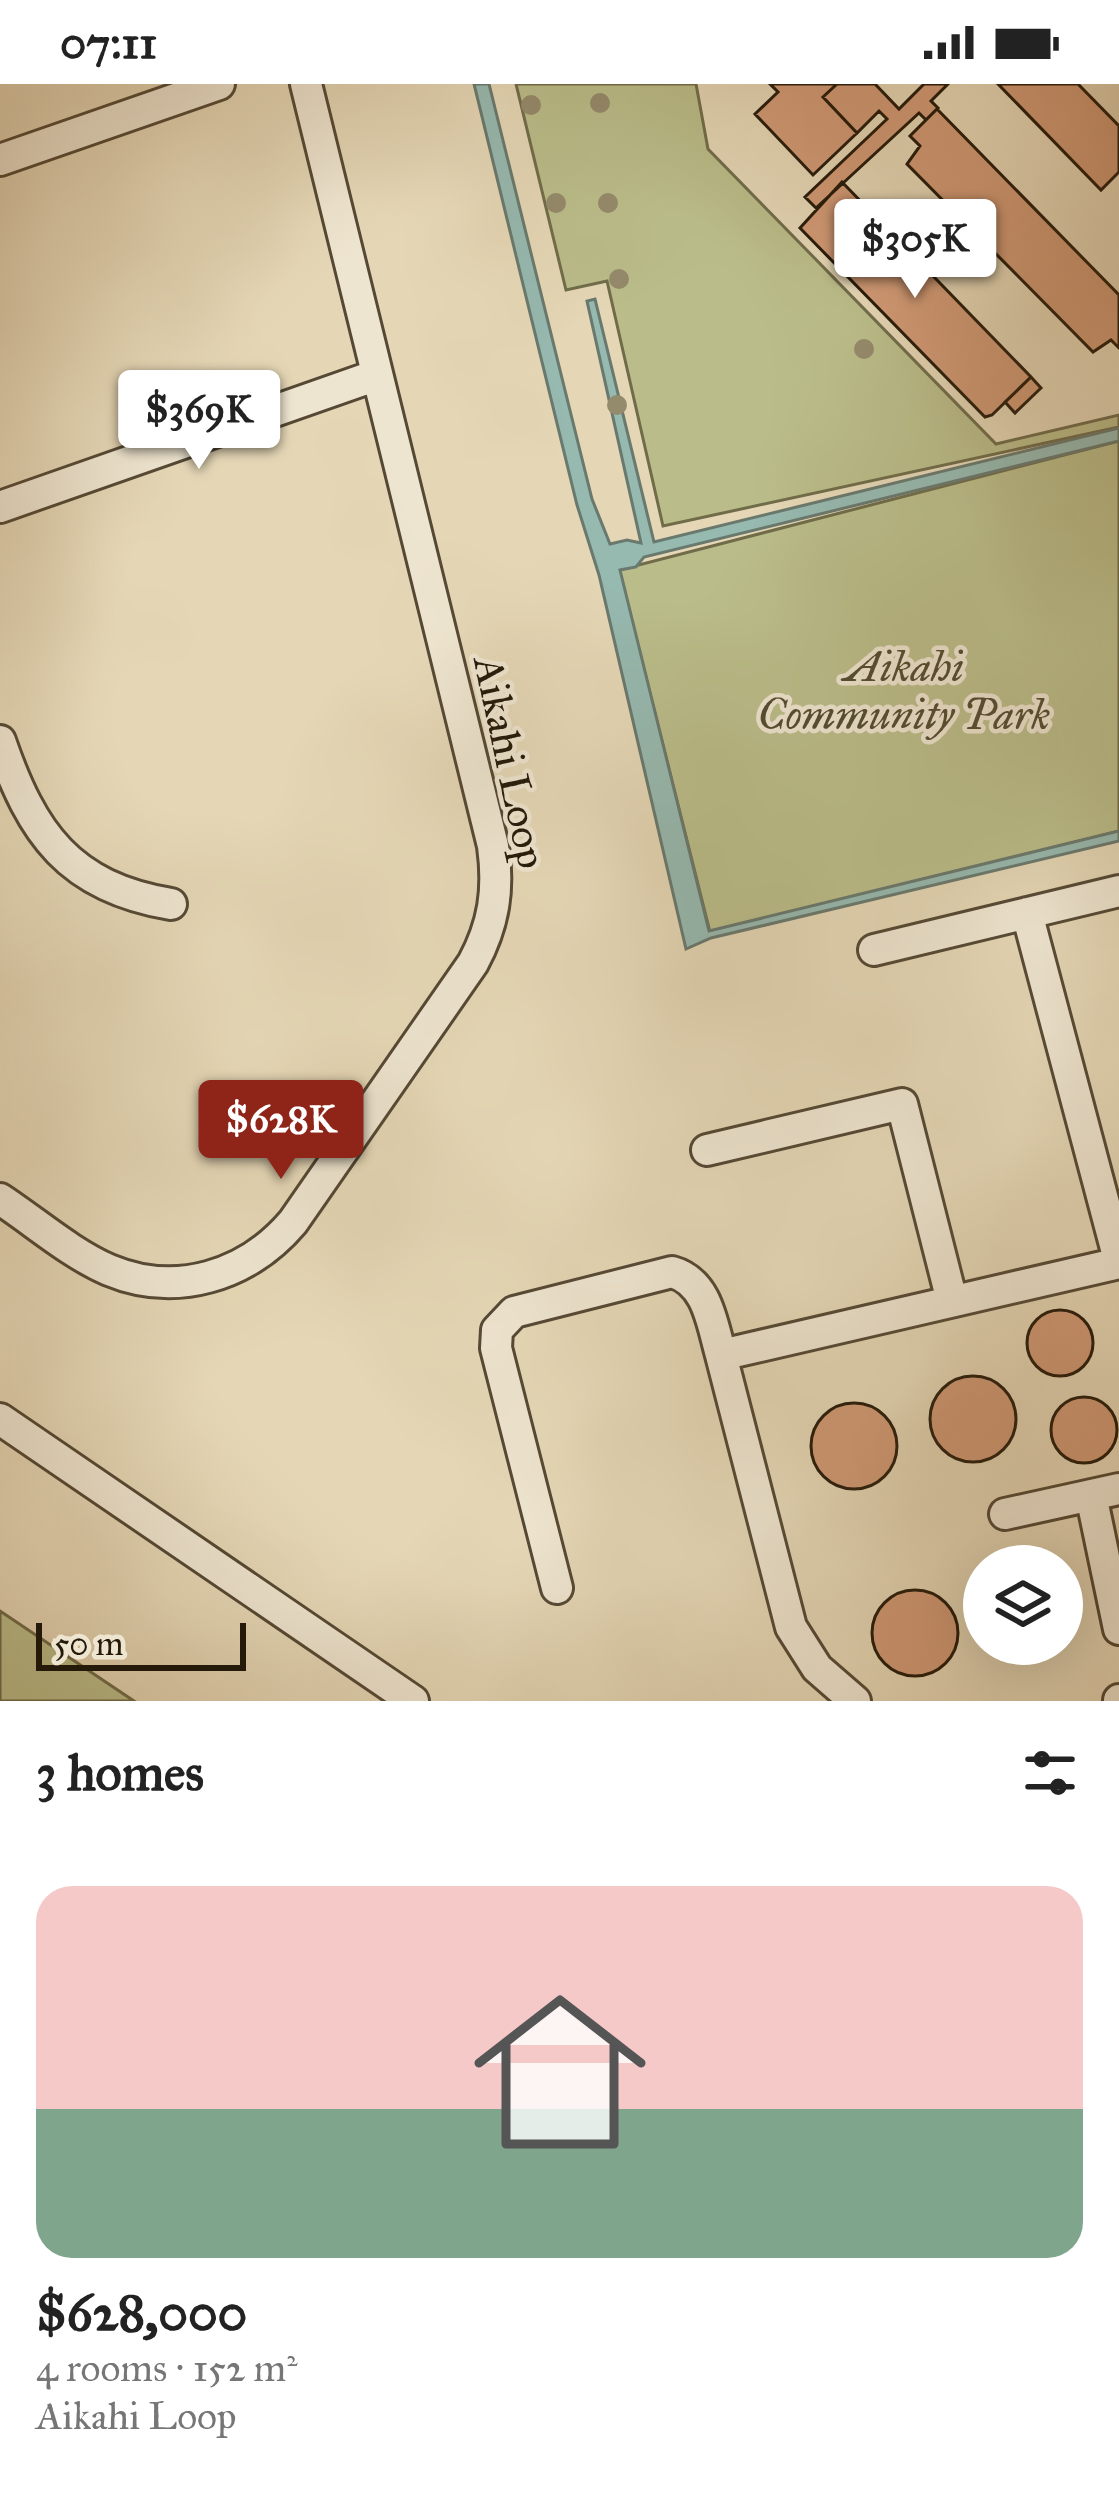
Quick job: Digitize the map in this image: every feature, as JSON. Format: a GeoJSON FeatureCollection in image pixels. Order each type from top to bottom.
{"type":"FeatureCollection","features":[{"type":"Feature","properties":{"kind":"street"},"geometry":{"type":"LineString","coordinates":[[0,160],[219,84]]}},
{"type":"Feature","properties":{"kind":"street","name":"Aikahi Loop"},"geometry":{"type":"LineString","coordinates":[[0,1198],[86,1257],[130,1277],[202,1280],[245,1264],[293,1222],[484,942],[496,897],[493,847],[306,84]]}},
{"type":"Feature","properties":{"kind":"street"},"geometry":{"type":"LineString","coordinates":[[0,507],[377,375]]}},
{"type":"Feature","properties":{"kind":"street"},"geometry":{"type":"LineString","coordinates":[[0,741],[18,792],[52,845],[94,879],[131,896],[171,904]]}},
{"type":"Feature","properties":{"kind":"street"},"geometry":{"type":"LineString","coordinates":[[874,950],[1119,891]]}},
{"type":"Feature","properties":{"kind":"street"},"geometry":{"type":"LineString","coordinates":[[721,1354],[1119,1261],[1027,913]]}},
{"type":"Feature","properties":{"kind":"street"},"geometry":{"type":"LineString","coordinates":[[707,1150],[902,1104],[952,1301]]}},
{"type":"Feature","properties":{"kind":"street"},"geometry":{"type":"LineString","coordinates":[[557,1588],[496,1348],[501,1323],[514,1312],[672,1272],[689,1279],[700,1291],[721,1354],[790,1627],[817,1668],[856,1701]]}},
{"type":"Feature","properties":{"kind":"street"},"geometry":{"type":"LineString","coordinates":[[0,1419],[413,1701]]}},
{"type":"Feature","properties":{"kind":"street"},"geometry":{"type":"LineString","coordinates":[[1005,1514],[1105,1492],[1119,1629]]}},
{"type":"Feature","properties":{"kind":"green space"},"geometry":{"type":"Polygon","coordinates":[[[516,84],[696,84],[708,149],[996,444],[1119,415],[1119,427],[663,526],[607,281],[566,290],[516,84]]]}},
{"type":"Feature","properties":{"kind":"green space","name":"Aikahi Community Park"},"geometry":{"type":"Polygon","coordinates":[[[1119,441],[1119,831],[710,932],[619,570],[1119,441]]]}},
{"type":"Feature","properties":{"kind":"green space"},"geometry":{"type":"Polygon","coordinates":[[[0,1611],[134,1701],[0,1701],[0,1611]]]}},
{"type":"Feature","properties":{"kind":"water"},"geometry":{"type":"Polygon","coordinates":[[[474,84],[489,84],[592,499],[610,544],[641,543],[587,301],[595,299],[654,542],[1119,428],[1119,441],[644,557],[636,567],[620,570],[709,931],[1119,831],[1119,841],[711,938],[686,949],[599,575],[577,505],[474,84]]]}},
{"type":"Feature","properties":{"kind":"building"},"geometry":{"type":"Polygon","coordinates":[[[770,84],[837,84],[823,97],[857,133],[813,175],[755,114],[778,92],[770,84]]]}},
{"type":"Feature","properties":{"kind":"building"},"geometry":{"type":"Polygon","coordinates":[[[837,84],[875,84],[899,109],[924,84],[948,84],[931,101],[938,108],[926,120],[919,113],[816,208],[805,197],[887,119],[879,111],[857,133],[823,97],[837,84]]]}},
{"type":"Feature","properties":{"kind":"building"},"geometry":{"type":"Polygon","coordinates":[[[998,84],[1078,84],[1119,126],[1119,172],[1101,190],[998,84]]]}},
{"type":"Feature","properties":{"kind":"building"},"geometry":{"type":"Polygon","coordinates":[[[937,109],[1119,295],[1119,348],[1111,340],[1093,352],[907,164],[920,146],[910,136],[937,109]]]}},
{"type":"Feature","properties":{"kind":"building"},"geometry":{"type":"Polygon","coordinates":[[[842,182],[1031,377],[992,415],[985,417],[800,228],[842,182]]]}},
{"type":"Feature","properties":{"kind":"building"},"geometry":{"type":"Polygon","coordinates":[[[1031,377],[1041,388],[1015,413],[1005,402],[1031,377]]]}},
{"type":"Feature","properties":{"kind":"building"},"geometry":{"type":"Polygon","coordinates":[[[1060,1310],[1084,1319],[1093,1343],[1084,1367],[1060,1376],[1036,1367],[1027,1343],[1036,1319],[1060,1310]]]}},
{"type":"Feature","properties":{"kind":"building"},"geometry":{"type":"Polygon","coordinates":[[[973,1376],[989,1379],[1003,1389],[1013,1403],[1013,1435],[1003,1449],[989,1459],[973,1462],[957,1459],[943,1449],[933,1435],[930,1419],[933,1403],[943,1389],[957,1379],[973,1376]]]}},
{"type":"Feature","properties":{"kind":"building"},"geometry":{"type":"Polygon","coordinates":[[[1084,1397],[1108,1406],[1117,1430],[1108,1454],[1084,1463],[1060,1454],[1051,1430],[1060,1406],[1084,1397]]]}},
{"type":"Feature","properties":{"kind":"building"},"geometry":{"type":"Polygon","coordinates":[[[854,1403],[870,1406],[884,1416],[894,1430],[894,1462],[884,1476],[870,1486],[854,1489],[838,1486],[824,1476],[814,1462],[811,1446],[814,1430],[824,1416],[838,1406],[854,1403]]]}},
{"type":"Feature","properties":{"kind":"building"},"geometry":{"type":"Polygon","coordinates":[[[915,1590],[931,1593],[945,1603],[955,1617],[955,1649],[945,1663],[931,1673],[915,1676],[899,1673],[885,1663],[875,1649],[872,1633],[875,1617],[885,1603],[899,1593],[915,1590]]]}}]}
